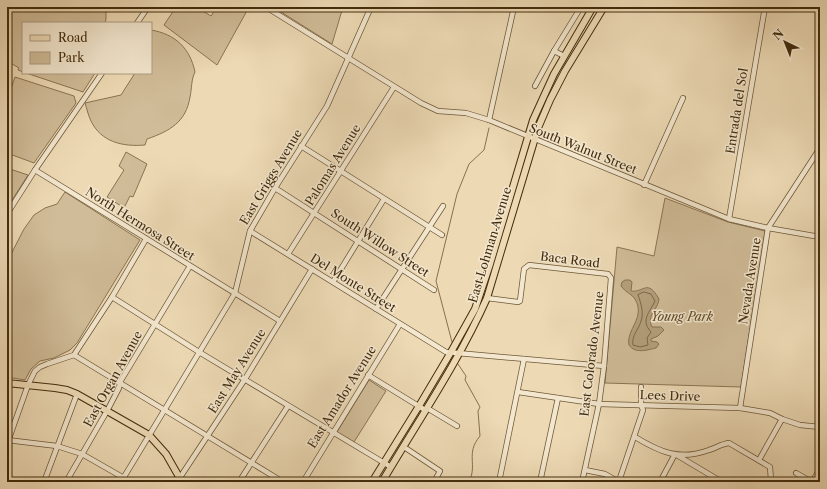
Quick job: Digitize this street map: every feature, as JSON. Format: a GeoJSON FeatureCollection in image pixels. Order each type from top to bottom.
{"type":"FeatureCollection","features":[{"type":"Feature","properties":{"kind":"main road","name":"East Lohman Avenue"},"geometry":{"type":"LineString","coordinates":[[384,464],[475,308],[527,137],[543,97],[564,56],[593,7]]}},
{"type":"Feature","properties":{"kind":"main road","name":"East Lohman Avenue"},"geometry":{"type":"LineString","coordinates":[[382,482],[444,380],[470,334],[487,298],[534,140],[550,100],[570,61],[604,7]]}},
{"type":"Feature","properties":{"kind":"main road"},"geometry":{"type":"LineString","coordinates":[[564,56],[570,61]]}},
{"type":"Feature","properties":{"kind":"main road"},"geometry":{"type":"LineString","coordinates":[[543,97],[550,100]]}},
{"type":"Feature","properties":{"kind":"main road"},"geometry":{"type":"LineString","coordinates":[[7,383],[55,388],[77,394],[149,435],[166,454],[180,481]]}},
{"type":"Feature","properties":{"kind":"main road"},"geometry":{"type":"LineString","coordinates":[[372,482],[384,464]]}},
{"type":"Feature","properties":{"kind":"street"},"geometry":{"type":"LineString","coordinates":[[138,22],[148,7]]}},
{"type":"Feature","properties":{"kind":"street","name":"South Walnut Street"},"geometry":{"type":"LineString","coordinates":[[266,7],[394,88],[438,111],[466,113],[489,120],[534,140],[560,149],[729,219],[820,238]]}},
{"type":"Feature","properties":{"kind":"street","name":"East Griggs Avenue"},"geometry":{"type":"LineString","coordinates":[[122,480],[235,293],[250,231],[275,188],[327,106],[371,7]]}},
{"type":"Feature","properties":{"kind":"street"},"geometry":{"type":"LineString","coordinates":[[489,120],[514,7]]}},
{"type":"Feature","properties":{"kind":"street"},"geometry":{"type":"LineString","coordinates":[[535,86],[581,7]]}},
{"type":"Feature","properties":{"kind":"street","name":"Entrada del Sol"},"geometry":{"type":"LineString","coordinates":[[729,219],[765,7]]}},
{"type":"Feature","properties":{"kind":"street"},"geometry":{"type":"LineString","coordinates":[[554,51],[564,56]]}},
{"type":"Feature","properties":{"kind":"street"},"geometry":{"type":"LineString","coordinates":[[7,214],[35,170],[101,74]]}},
{"type":"Feature","properties":{"kind":"street","name":"Palomas Avenue"},"geometry":{"type":"LineString","coordinates":[[288,254],[394,88]]}},
{"type":"Feature","properties":{"kind":"street"},"geometry":{"type":"LineString","coordinates":[[644,185],[683,98]]}},
{"type":"Feature","properties":{"kind":"street"},"geometry":{"type":"LineString","coordinates":[[301,146],[442,235]]}},
{"type":"Feature","properties":{"kind":"street","name":"Nevada Avenue"},"geometry":{"type":"LineString","coordinates":[[740,408],[768,228],[820,148]]}},
{"type":"Feature","properties":{"kind":"street","name":"North Hermosa Street"},"geometry":{"type":"LineString","coordinates":[[35,170],[280,322]]}},
{"type":"Feature","properties":{"kind":"street","name":"South Willow Street"},"geometry":{"type":"LineString","coordinates":[[275,188],[434,290]]}},
{"type":"Feature","properties":{"kind":"street"},"geometry":{"type":"LineString","coordinates":[[333,282],[384,199]]}},
{"type":"Feature","properties":{"kind":"street"},"geometry":{"type":"LineString","coordinates":[[376,309],[443,206]]}},
{"type":"Feature","properties":{"kind":"street","name":"Del Monte Street"},"geometry":{"type":"LineString","coordinates":[[250,231],[400,324],[449,352]]}},
{"type":"Feature","properties":{"kind":"street"},"geometry":{"type":"LineString","coordinates":[[131,482],[122,480],[82,454],[57,446],[7,441],[28,385],[36,371],[40,367],[74,355],[112,297],[146,239]]}},
{"type":"Feature","properties":{"kind":"street","name":"Baca Road"},"geometry":{"type":"LineString","coordinates":[[487,298],[520,301],[524,269],[529,265],[608,274],[610,276]]}},
{"type":"Feature","properties":{"kind":"street","name":"East Organ Avenue"},"geometry":{"type":"LineString","coordinates":[[66,482],[107,411],[119,388],[120,382],[190,266]]}},
{"type":"Feature","properties":{"kind":"street","name":"East May Avenue"},"geometry":{"type":"LineString","coordinates":[[180,481],[245,379],[312,269]]}},
{"type":"Feature","properties":{"kind":"street","name":"East Colorado Avenue"},"geometry":{"type":"LineString","coordinates":[[582,482],[604,366],[610,276]]}},
{"type":"Feature","properties":{"kind":"street"},"geometry":{"type":"LineString","coordinates":[[112,297],[199,352],[391,468]]}},
{"type":"Feature","properties":{"kind":"street","name":"East Amador Avenue"},"geometry":{"type":"LineString","coordinates":[[303,482],[400,324]]}},
{"type":"Feature","properties":{"kind":"street"},"geometry":{"type":"LineString","coordinates":[[449,352],[604,366]]}},
{"type":"Feature","properties":{"kind":"street"},"geometry":{"type":"LineString","coordinates":[[74,355],[283,482]]}},
{"type":"Feature","properties":{"kind":"street"},"geometry":{"type":"LineString","coordinates":[[499,482],[524,359]]}},
{"type":"Feature","properties":{"kind":"street"},"geometry":{"type":"LineString","coordinates":[[368,375],[419,406],[457,426]]}},
{"type":"Feature","properties":{"kind":"street"},"geometry":{"type":"LineString","coordinates":[[584,470],[605,474],[619,482],[643,410],[641,405],[641,387]]}},
{"type":"Feature","properties":{"kind":"street","name":"Lees Drive"},"geometry":{"type":"LineString","coordinates":[[518,392],[598,404],[740,408],[770,413],[782,419],[820,427]]}},
{"type":"Feature","properties":{"kind":"street"},"geometry":{"type":"LineString","coordinates":[[44,482],[77,394]]}},
{"type":"Feature","properties":{"kind":"street"},"geometry":{"type":"LineString","coordinates":[[540,482],[558,398]]}},
{"type":"Feature","properties":{"kind":"street"},"geometry":{"type":"LineString","coordinates":[[239,482],[288,406]]}},
{"type":"Feature","properties":{"kind":"street"},"geometry":{"type":"LineString","coordinates":[[759,460],[782,419]]}},
{"type":"Feature","properties":{"kind":"street"},"geometry":{"type":"LineString","coordinates":[[635,437],[655,449],[675,454],[692,455],[722,444],[729,443],[770,467],[770,482]]}},
{"type":"Feature","properties":{"kind":"street"},"geometry":{"type":"LineString","coordinates":[[404,447],[440,471],[434,482]]}},
{"type":"Feature","properties":{"kind":"street"},"geometry":{"type":"LineString","coordinates":[[660,482],[675,454]]}},
{"type":"Feature","properties":{"kind":"street"},"geometry":{"type":"LineString","coordinates":[[675,454],[722,482]]}},
{"type":"Feature","properties":{"kind":"street"},"geometry":{"type":"LineString","coordinates":[[796,473],[812,482],[820,469]]}},
{"type":"Feature","properties":{"kind":"green space"},"geometry":{"type":"Polygon","coordinates":[[[7,7],[106,7],[105,22],[22,22],[22,72],[18,70],[19,68],[7,61],[7,7]]]}},
{"type":"Feature","properties":{"kind":"green space"},"geometry":{"type":"Polygon","coordinates":[[[176,7],[196,7],[211,16],[217,7],[249,7],[217,65],[164,25],[176,7]]]}},
{"type":"Feature","properties":{"kind":"green space"},"geometry":{"type":"Polygon","coordinates":[[[273,7],[343,7],[332,44],[273,7]]]}},
{"type":"Feature","properties":{"kind":"green space"},"geometry":{"type":"Polygon","coordinates":[[[152,30],[167,35],[185,49],[193,63],[195,72],[191,94],[185,113],[170,129],[147,139],[145,145],[121,144],[114,142],[101,134],[95,128],[90,119],[85,103],[121,95],[134,74],[152,74],[152,30]]]}},
{"type":"Feature","properties":{"kind":"green space"},"geometry":{"type":"Polygon","coordinates":[[[29,74],[94,74],[83,92],[29,74]]]}},
{"type":"Feature","properties":{"kind":"green space"},"geometry":{"type":"Polygon","coordinates":[[[15,77],[74,96],[76,103],[34,163],[7,153],[7,100],[15,77]]]}},
{"type":"Feature","properties":{"kind":"green space"},"geometry":{"type":"Polygon","coordinates":[[[126,152],[147,164],[133,197],[130,196],[124,208],[107,197],[124,170],[119,166],[126,152]]]}},
{"type":"Feature","properties":{"kind":"green space"},"geometry":{"type":"Polygon","coordinates":[[[7,168],[28,175],[7,208],[7,168]]]}},
{"type":"Feature","properties":{"kind":"green space"},"geometry":{"type":"Polygon","coordinates":[[[65,192],[140,240],[77,343],[70,350],[54,358],[40,361],[31,369],[25,380],[7,377],[7,262],[24,229],[34,215],[45,208],[57,204],[65,192]]]}},
{"type":"Feature","properties":{"kind":"green space","name":"Young Park"},"geometry":{"type":"Polygon","coordinates":[[[665,198],[728,222],[765,231],[741,387],[605,383],[617,247],[654,256],[665,198]]]}},
{"type":"Feature","properties":{"kind":"green space"},"geometry":{"type":"Polygon","coordinates":[[[369,380],[386,391],[354,442],[337,432],[369,380]]]}},
{"type":"Feature","properties":{"kind":"water"},"geometry":{"type":"Polygon","coordinates":[[[625,280],[630,280],[632,282],[631,291],[648,288],[655,293],[659,299],[650,319],[652,327],[661,327],[664,330],[658,336],[651,339],[651,341],[659,344],[656,348],[634,350],[629,345],[630,334],[637,318],[638,306],[635,299],[621,286],[622,282],[625,280]]]}},
{"type":"Feature","properties":{"kind":"waterway"},"geometry":{"type":"LineString","coordinates":[[452,342],[436,281],[457,194],[469,164],[484,150],[489,128]]}},
{"type":"Feature","properties":{"kind":"waterway"},"geometry":{"type":"LineString","coordinates":[[458,364],[466,376],[465,380],[480,407],[478,411],[480,436],[473,448],[472,470],[469,482]]}}]}
